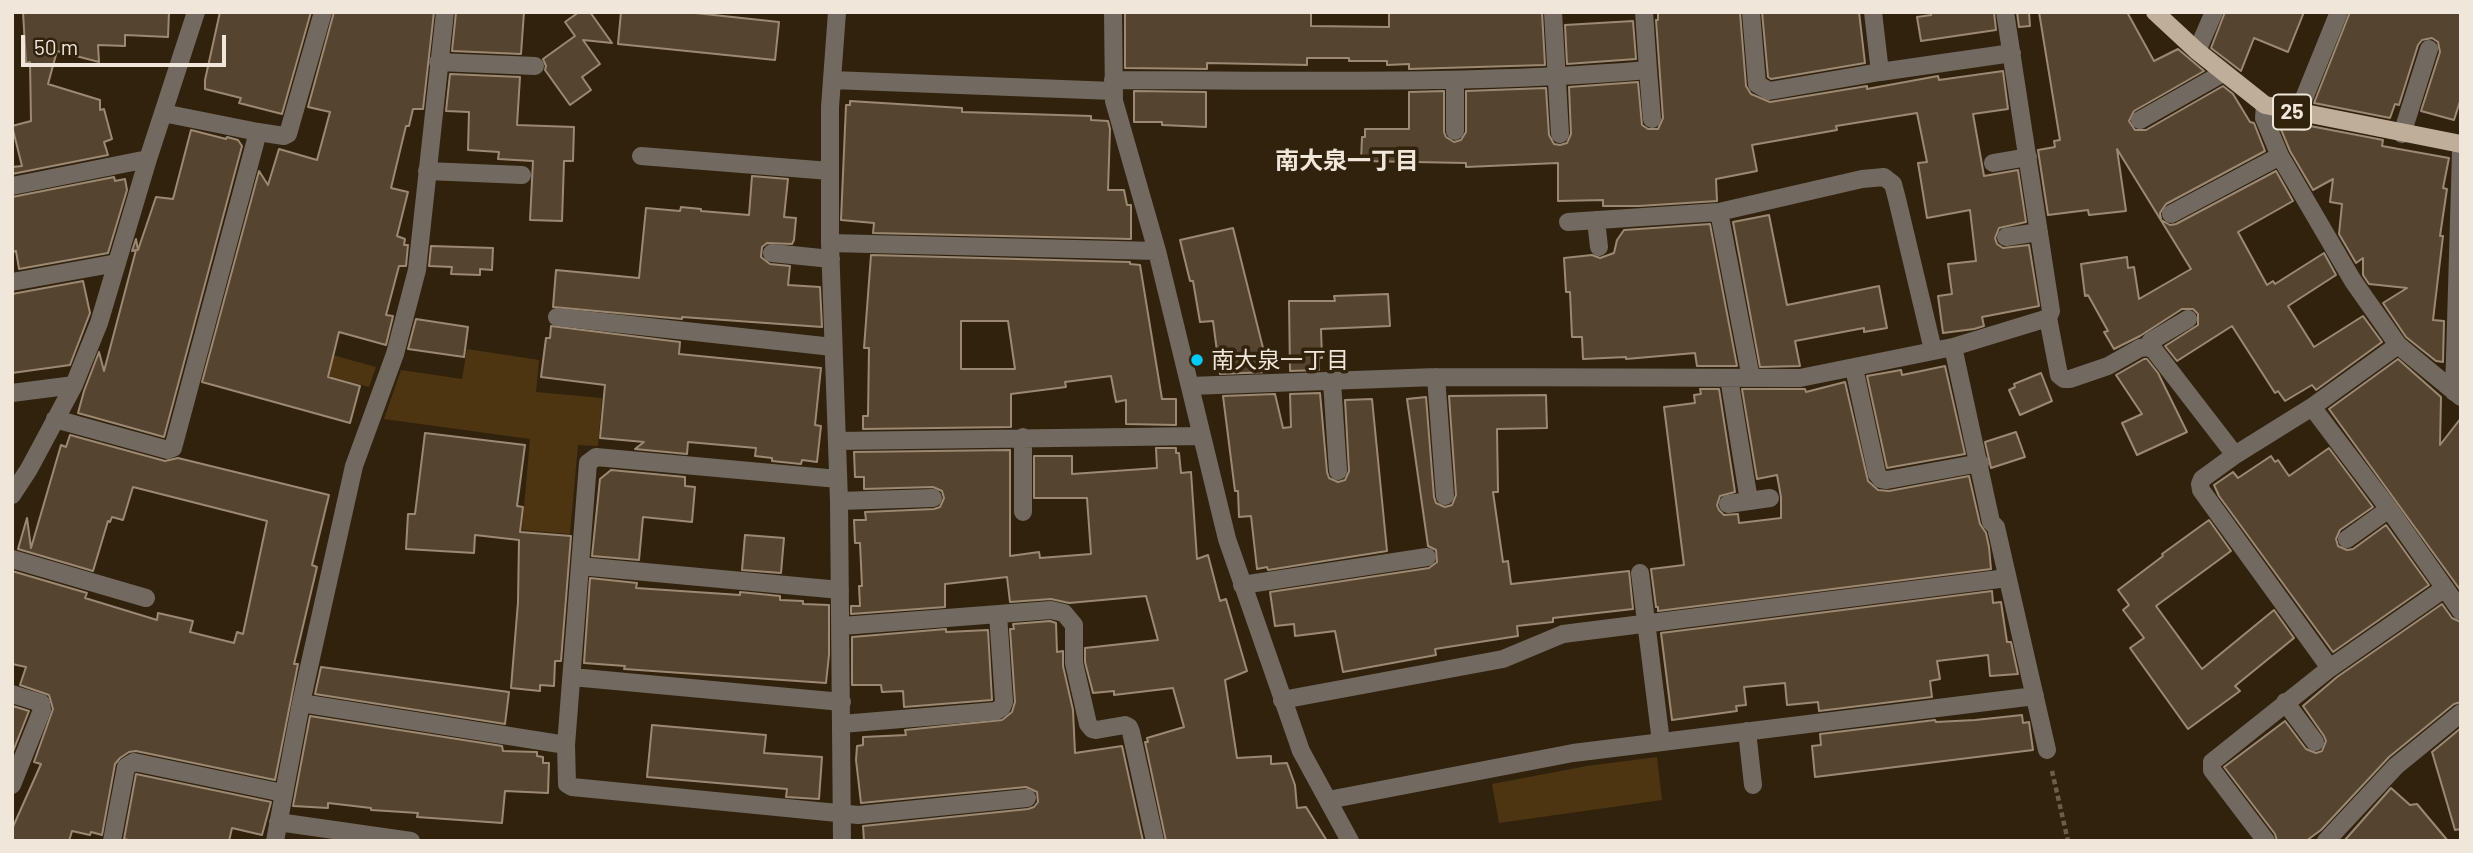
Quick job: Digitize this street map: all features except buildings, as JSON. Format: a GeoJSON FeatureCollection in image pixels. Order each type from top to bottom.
{"type":"FeatureCollection","features":[{"type":"Feature","properties":{"kind":"main road","name":"25"},"geometry":{"type":"LineString","coordinates":[[2155,12],[2223,73],[2265,105],[2298,114],[2461,144]]}},
{"type":"Feature","properties":{"kind":"street"},"geometry":{"type":"LineString","coordinates":[[12,495],[74,385],[99,323],[196,12]]}},
{"type":"Feature","properties":{"kind":"street"},"geometry":{"type":"LineString","coordinates":[[163,114],[258,132],[284,136],[288,134],[323,12]]}},
{"type":"Feature","properties":{"kind":"street"},"geometry":{"type":"LineString","coordinates":[[275,841],[301,703],[355,466],[395,354],[417,270],[445,12]]}},
{"type":"Feature","properties":{"kind":"street"},"geometry":{"type":"LineString","coordinates":[[837,12],[832,80],[830,251],[842,625],[842,841]]}},
{"type":"Feature","properties":{"kind":"street"},"geometry":{"type":"LineString","coordinates":[[1112,12],[1113,85],[1157,251],[1227,539],[1301,751],[1350,841]]}},
{"type":"Feature","properties":{"kind":"street"},"geometry":{"type":"LineString","coordinates":[[1553,12],[1560,134]]}},
{"type":"Feature","properties":{"kind":"street"},"geometry":{"type":"LineString","coordinates":[[1644,12],[1652,118]]}},
{"type":"Feature","properties":{"kind":"street"},"geometry":{"type":"LineString","coordinates":[[1751,12],[1757,84],[1769,91],[2012,52]]}},
{"type":"Feature","properties":{"kind":"street"},"geometry":{"type":"LineString","coordinates":[[1873,12],[1880,72]]}},
{"type":"Feature","properties":{"kind":"street"},"geometry":{"type":"LineString","coordinates":[[2006,12],[2051,311],[2048,318],[2059,375],[2064,379],[2108,366],[2140,348],[2154,350],[2235,455]]}},
{"type":"Feature","properties":{"kind":"street"},"geometry":{"type":"LineString","coordinates":[[2197,51],[2214,12]]}},
{"type":"Feature","properties":{"kind":"street"},"geometry":{"type":"LineString","coordinates":[[2298,114],[2339,12]]}},
{"type":"Feature","properties":{"kind":"street"},"geometry":{"type":"LineString","coordinates":[[2402,134],[2429,49]]}},
{"type":"Feature","properties":{"kind":"street"},"geometry":{"type":"LineString","coordinates":[[438,62],[535,66]]}},
{"type":"Feature","properties":{"kind":"street"},"geometry":{"type":"LineString","coordinates":[[832,80],[1113,85],[1455,82],[1557,78],[1648,70]]}},
{"type":"Feature","properties":{"kind":"street"},"geometry":{"type":"LineString","coordinates":[[2140,120],[2223,73]]}},
{"type":"Feature","properties":{"kind":"street"},"geometry":{"type":"LineString","coordinates":[[1455,82],[1455,131]]}},
{"type":"Feature","properties":{"kind":"street"},"geometry":{"type":"LineString","coordinates":[[2265,105],[2264,118],[2280,156],[2353,281],[2398,345],[2457,395]]}},
{"type":"Feature","properties":{"kind":"street"},"geometry":{"type":"LineString","coordinates":[[55,419],[168,450],[173,447],[258,132]]}},
{"type":"Feature","properties":{"kind":"street"},"geometry":{"type":"LineString","coordinates":[[2457,395],[2461,151]]}},
{"type":"Feature","properties":{"kind":"street"},"geometry":{"type":"LineString","coordinates":[[641,156],[830,171]]}},
{"type":"Feature","properties":{"kind":"street"},"geometry":{"type":"LineString","coordinates":[[2171,214],[2280,156]]}},
{"type":"Feature","properties":{"kind":"street"},"geometry":{"type":"LineString","coordinates":[[1993,163],[2028,157]]}},
{"type":"Feature","properties":{"kind":"street"},"geometry":{"type":"LineString","coordinates":[[12,186],[148,159]]}},
{"type":"Feature","properties":{"kind":"street"},"geometry":{"type":"LineString","coordinates":[[427,171],[522,175]]}},
{"type":"Feature","properties":{"kind":"street"},"geometry":{"type":"LineString","coordinates":[[1568,222],[1719,212],[1884,177],[1893,184],[1933,350]]}},
{"type":"Feature","properties":{"kind":"street"},"geometry":{"type":"LineString","coordinates":[[1719,212],[1751,378]]}},
{"type":"Feature","properties":{"kind":"street"},"geometry":{"type":"LineString","coordinates":[[1596,220],[1599,247]]}},
{"type":"Feature","properties":{"kind":"street"},"geometry":{"type":"LineString","coordinates":[[2006,237],[2039,232]]}},
{"type":"Feature","properties":{"kind":"street"},"geometry":{"type":"LineString","coordinates":[[772,253],[1157,251]]}},
{"type":"Feature","properties":{"kind":"street"},"geometry":{"type":"LineString","coordinates":[[12,282],[117,263]]}},
{"type":"Feature","properties":{"kind":"street"},"geometry":{"type":"LineString","coordinates":[[557,317],[833,347]]}},
{"type":"Feature","properties":{"kind":"street"},"geometry":{"type":"LineString","coordinates":[[1190,386],[1436,377],[1800,378],[1953,347],[2048,318]]}},
{"type":"Feature","properties":{"kind":"street"},"geometry":{"type":"LineString","coordinates":[[2147,347],[2151,341],[2188,319]]}},
{"type":"Feature","properties":{"kind":"street"},"geometry":{"type":"LineString","coordinates":[[2330,668],[2201,490],[2200,484],[2202,479],[2235,455],[2312,407],[2398,345]]}},
{"type":"Feature","properties":{"kind":"street"},"geometry":{"type":"LineString","coordinates":[[1953,347],[1991,522],[1996,527],[2047,750]]}},
{"type":"Feature","properties":{"kind":"street"},"geometry":{"type":"LineString","coordinates":[[1854,368],[1877,474],[1881,479],[1980,463]]}},
{"type":"Feature","properties":{"kind":"street"},"geometry":{"type":"LineString","coordinates":[[1436,377],[1445,496]]}},
{"type":"Feature","properties":{"kind":"street"},"geometry":{"type":"LineString","coordinates":[[1729,378],[1749,501]]}},
{"type":"Feature","properties":{"kind":"street"},"geometry":{"type":"LineString","coordinates":[[1332,382],[1338,471]]}},
{"type":"Feature","properties":{"kind":"street"},"geometry":{"type":"LineString","coordinates":[[12,393],[74,385]]}},
{"type":"Feature","properties":{"kind":"street"},"geometry":{"type":"LineString","coordinates":[[2312,407],[2461,611]]}},
{"type":"Feature","properties":{"kind":"street"},"geometry":{"type":"LineString","coordinates":[[837,441],[1202,436]]}},
{"type":"Feature","properties":{"kind":"street"},"geometry":{"type":"LineString","coordinates":[[1024,437],[1024,512]]}},
{"type":"Feature","properties":{"kind":"street"},"geometry":{"type":"LineString","coordinates":[[838,479],[596,457],[588,463],[566,745],[567,784],[572,787],[858,815],[1027,798]]}},
{"type":"Feature","properties":{"kind":"street"},"geometry":{"type":"LineString","coordinates":[[839,501],[933,498]]}},
{"type":"Feature","properties":{"kind":"street"},"geometry":{"type":"LineString","coordinates":[[1728,503],[1770,498]]}},
{"type":"Feature","properties":{"kind":"street"},"geometry":{"type":"LineString","coordinates":[[2347,539],[2389,509]]}},
{"type":"Feature","properties":{"kind":"street"},"geometry":{"type":"LineString","coordinates":[[1242,585],[1427,557]]}},
{"type":"Feature","properties":{"kind":"street"},"geometry":{"type":"LineString","coordinates":[[12,559],[146,598]]}},
{"type":"Feature","properties":{"kind":"street"},"geometry":{"type":"LineString","coordinates":[[580,566],[840,590]]}},
{"type":"Feature","properties":{"kind":"street"},"geometry":{"type":"LineString","coordinates":[[1640,573],[1661,742]]}},
{"type":"Feature","properties":{"kind":"street"},"geometry":{"type":"LineString","coordinates":[[1282,700],[1503,659],[1563,634],[2007,578]]}},
{"type":"Feature","properties":{"kind":"street"},"geometry":{"type":"LineString","coordinates":[[2266,841],[2212,770],[2212,762],[2330,668],[2445,588]]}},
{"type":"Feature","properties":{"kind":"street"},"geometry":{"type":"LineString","coordinates":[[842,625],[1051,610],[1064,613],[1072,621],[1075,631],[1075,670],[1088,724],[1096,730],[1125,725],[1129,727],[1155,841]]}},
{"type":"Feature","properties":{"kind":"street"},"geometry":{"type":"LineString","coordinates":[[842,724],[996,711],[1002,707],[1004,702],[998,614]]}},
{"type":"Feature","properties":{"kind":"street"},"geometry":{"type":"LineString","coordinates":[[572,677],[842,702]]}},
{"type":"Feature","properties":{"kind":"street"},"geometry":{"type":"LineString","coordinates":[[12,694],[41,703],[42,710],[12,785]]}},
{"type":"Feature","properties":{"kind":"street"},"geometry":{"type":"LineString","coordinates":[[1328,800],[1573,753],[2035,696]]}},
{"type":"Feature","properties":{"kind":"street"},"geometry":{"type":"LineString","coordinates":[[2285,702],[2315,743]]}},
{"type":"Feature","properties":{"kind":"street"},"geometry":{"type":"LineString","coordinates":[[301,703],[566,745]]}},
{"type":"Feature","properties":{"kind":"street"},"geometry":{"type":"LineString","coordinates":[[2332,839],[2396,766],[2461,713]]}},
{"type":"Feature","properties":{"kind":"street"},"geometry":{"type":"LineString","coordinates":[[1747,731],[1753,785]]}},
{"type":"Feature","properties":{"kind":"street"},"geometry":{"type":"LineString","coordinates":[[111,841],[126,768],[134,762],[283,793]]}},
{"type":"Feature","properties":{"kind":"street"},"geometry":{"type":"LineString","coordinates":[[278,822],[411,841]]}},
{"type":"Feature","properties":{"kind":"path"},"geometry":{"type":"LineString","coordinates":[[2047,750],[2068,841]]}},
{"type":"Feature","properties":{"kind":"shaded area"},"geometry":{"type":"Polygon","coordinates":[[[220,324],[376,367],[369,387],[215,344],[220,324]]]}},
{"type":"Feature","properties":{"kind":"shaded area"},"geometry":{"type":"Polygon","coordinates":[[[467,349],[539,360],[536,392],[602,398],[598,446],[578,445],[570,534],[522,530],[530,439],[384,419],[401,370],[462,379],[467,349]]]}},
{"type":"Feature","properties":{"kind":"shaded area"},"geometry":{"type":"Polygon","coordinates":[[[1657,757],[1662,800],[1499,823],[1492,784],[1587,766],[1657,757]]]}},
{"type":"Feature","properties":{"kind":"place","name":"南大泉一丁目"},"geometry":{"type":"Point","coordinates":[1197,360]}},
{"type":"Feature","properties":{"kind":"district","name":"南大泉一丁目"},"geometry":{"type":"Point","coordinates":[1347,161]}}]}
